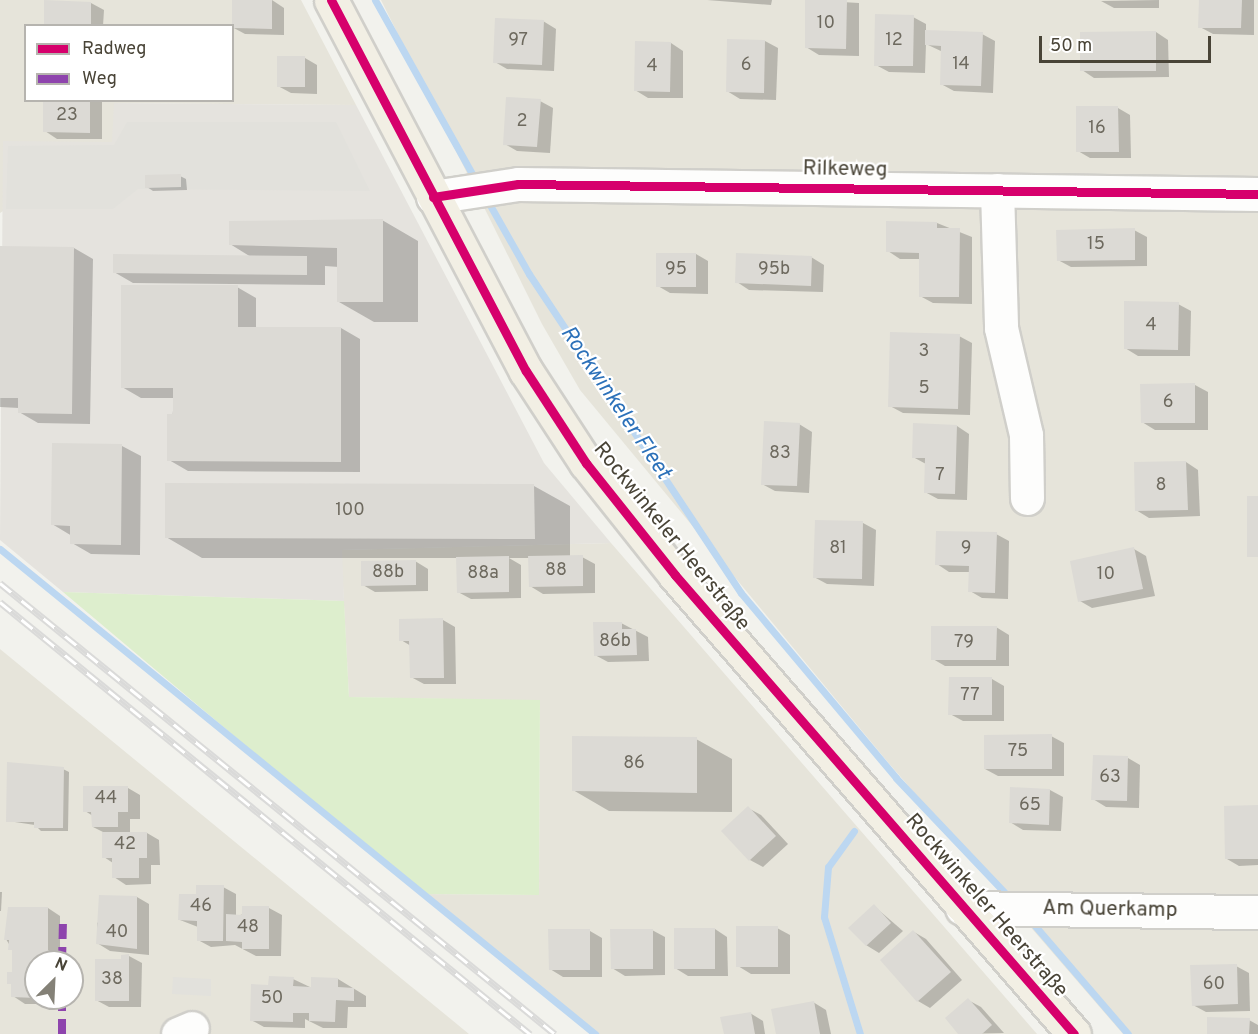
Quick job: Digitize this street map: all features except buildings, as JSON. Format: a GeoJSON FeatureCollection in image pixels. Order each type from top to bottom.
{"type":"FeatureCollection","features":[{"type":"Feature","properties":{"kind":"main road","name":"Rockwinkeler Heerstraße"},"geometry":{"type":"LineString","coordinates":[[331,0],[447,194],[526,371],[586,463],[675,575],[962,908],[1074,1034]]}},
{"type":"Feature","properties":{"kind":"street","name":"Rilkeweg"},"geometry":{"type":"LineString","coordinates":[[447,194],[518,184],[1258,194]]}},
{"type":"Feature","properties":{"kind":"street"},"geometry":{"type":"LineString","coordinates":[[997,190],[1001,328],[1026,435],[1026,498]]}},
{"type":"Feature","properties":{"kind":"street","name":"Am Querkamp"},"geometry":{"type":"LineString","coordinates":[[962,908],[1258,912]]}},
{"type":"Feature","properties":{"kind":"shaded area"},"geometry":{"type":"Polygon","coordinates":[[[0,0],[301,0],[356,105],[115,103],[113,142],[0,213],[0,0]]]}},
{"type":"Feature","properties":{"kind":"shaded area"},"geometry":{"type":"Polygon","coordinates":[[[381,0],[1258,0],[1258,1034],[1123,1034],[886,760],[580,390],[542,324],[381,0]]]}},
{"type":"Feature","properties":{"kind":"shaded area"},"geometry":{"type":"Polygon","coordinates":[[[114,103],[356,105],[544,463],[611,543],[342,550],[344,601],[63,592],[0,540],[3,141],[112,142],[114,103]]]}},
{"type":"Feature","properties":{"kind":"shaded area"},"geometry":{"type":"Polygon","coordinates":[[[127,122],[336,122],[370,191],[138,189],[113,209],[6,209],[8,146],[114,145],[127,122]]]}},
{"type":"Feature","properties":{"kind":"shaded area"},"geometry":{"type":"Polygon","coordinates":[[[611,543],[1037,1034],[590,1034],[422,894],[539,895],[540,701],[349,697],[341,550],[611,543]]]}},
{"type":"Feature","properties":{"kind":"shaded area"},"geometry":{"type":"Polygon","coordinates":[[[0,649],[469,1034],[0,1034],[0,649]]]}},
{"type":"Feature","properties":{"kind":"shaded area"},"geometry":{"type":"Polygon","coordinates":[[[173,977],[211,979],[211,996],[172,994],[173,977]]]}},
{"type":"Feature","properties":{"kind":"green space"},"geometry":{"type":"Polygon","coordinates":[[[63,592],[344,601],[349,697],[540,700],[539,895],[422,894],[63,592]]]}},
{"type":"Feature","properties":{"kind":"waterway","name":"Rockwinkeler Fleet"},"geometry":{"type":"LineString","coordinates":[[375,0],[476,181]]}},
{"type":"Feature","properties":{"kind":"waterway","name":"Rockwinkeler Fleet"},"geometry":{"type":"LineString","coordinates":[[486,198],[529,274],[741,593],[896,778],[1006,894]]}},
{"type":"Feature","properties":{"kind":"waterway"},"geometry":{"type":"LineString","coordinates":[[0,549],[595,1034]]}},
{"type":"Feature","properties":{"kind":"waterway","name":"Rockwinkeler Fleet"},"geometry":{"type":"LineString","coordinates":[[854,831],[828,867],[824,917],[860,1034]]}},
{"type":"Feature","properties":{"kind":"waterway"},"geometry":{"type":"LineString","coordinates":[[1030,920],[1128,1034]]}},
{"type":"Feature","properties":{"kind":"railway"},"geometry":{"type":"LineString","coordinates":[[0,583],[555,1034]]}},
{"type":"Feature","properties":{"kind":"railway"},"geometry":{"type":"LineString","coordinates":[[0,602],[530,1034]]}},
{"type":"Feature","properties":{"kind":"marked path"},"geometry":{"type":"LineString","coordinates":[[62,950],[63,922]]}},
{"type":"Feature","properties":{"kind":"marked path"},"geometry":{"type":"LineString","coordinates":[[62,1010],[62,1034]]}},
{"type":"Feature","properties":{"kind":"cycle path"},"geometry":{"type":"LineString","coordinates":[[331,0],[526,371],[586,463],[675,575],[1074,1034]]}},
{"type":"Feature","properties":{"kind":"cycle path"},"geometry":{"type":"LineString","coordinates":[[433,197],[518,184],[1258,194]]}}]}
